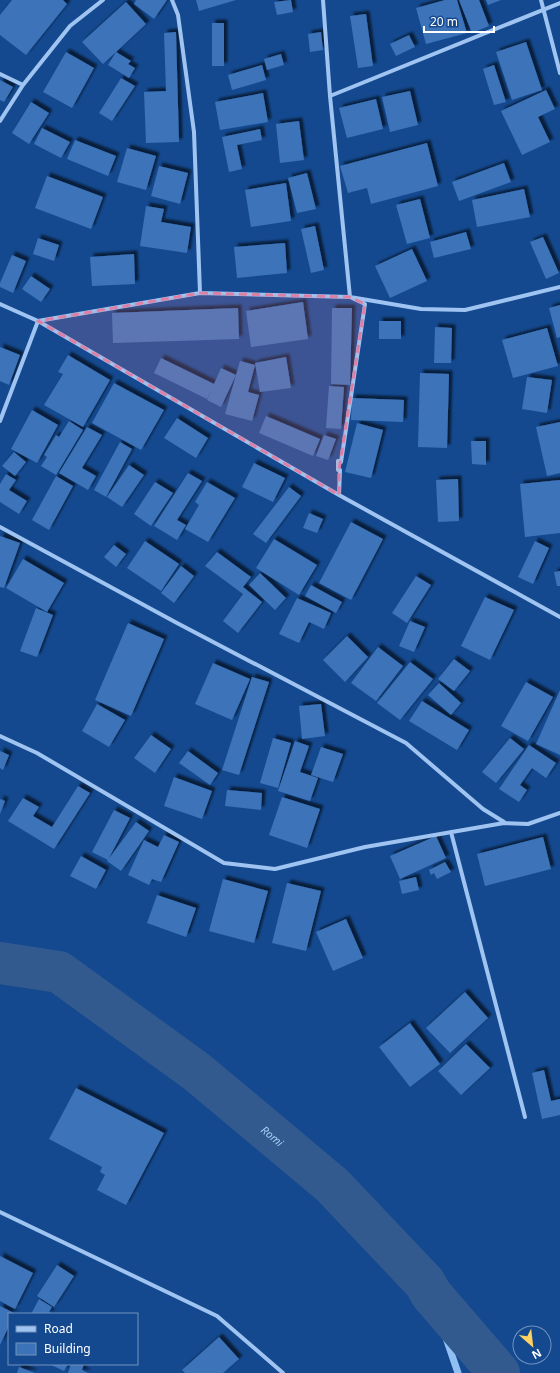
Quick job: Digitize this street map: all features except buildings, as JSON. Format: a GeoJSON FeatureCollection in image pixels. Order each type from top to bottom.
{"type":"FeatureCollection","features":[{"type":"Feature","properties":{"kind":"street"},"geometry":{"type":"LineString","coordinates":[[0,121],[23,85],[70,26],[103,0]]}},
{"type":"Feature","properties":{"kind":"street"},"geometry":{"type":"LineString","coordinates":[[172,0],[178,15],[194,132],[200,293]]}},
{"type":"Feature","properties":{"kind":"street"},"geometry":{"type":"LineString","coordinates":[[323,0],[330,96],[350,297]]}},
{"type":"Feature","properties":{"kind":"street"},"geometry":{"type":"LineString","coordinates":[[541,0],[560,73]]}},
{"type":"Feature","properties":{"kind":"street"},"geometry":{"type":"LineString","coordinates":[[330,96],[560,3]]}},
{"type":"Feature","properties":{"kind":"street"},"geometry":{"type":"LineString","coordinates":[[0,74],[23,85]]}},
{"type":"Feature","properties":{"kind":"street"},"geometry":{"type":"LineString","coordinates":[[38,321],[200,293],[350,297],[421,309],[465,310],[560,287]]}},
{"type":"Feature","properties":{"kind":"street"},"geometry":{"type":"LineString","coordinates":[[339,495],[340,470],[338,470],[338,461],[341,462],[365,304],[350,297]]}},
{"type":"Feature","properties":{"kind":"street"},"geometry":{"type":"LineString","coordinates":[[0,304],[38,321],[339,495],[560,617]]}},
{"type":"Feature","properties":{"kind":"street"},"geometry":{"type":"LineString","coordinates":[[0,421],[38,321]]}},
{"type":"Feature","properties":{"kind":"street"},"geometry":{"type":"LineString","coordinates":[[0,527],[176,623],[406,743],[483,809],[504,823]]}},
{"type":"Feature","properties":{"kind":"street"},"geometry":{"type":"LineString","coordinates":[[0,736],[37,753],[224,863],[275,869],[365,846],[504,823],[528,824],[560,813]]}},
{"type":"Feature","properties":{"kind":"street"},"geometry":{"type":"LineString","coordinates":[[451,832],[525,1117]]}},
{"type":"Feature","properties":{"kind":"street"},"geometry":{"type":"LineString","coordinates":[[0,1212],[217,1316],[283,1373]]}},
{"type":"Feature","properties":{"kind":"highlighted area"},"geometry":{"type":"Polygon","coordinates":[[[200,293],[350,297],[365,304],[339,470],[339,495],[38,321],[200,293]]]}},
{"type":"Feature","properties":{"kind":"waterway","name":"Romi"},"geometry":{"type":"LineString","coordinates":[[0,963],[59,972],[197,1072],[332,1185],[425,1283],[431,1294],[499,1373]]}},
{"type":"Feature","properties":{"kind":"waterway"},"geometry":{"type":"LineString","coordinates":[[431,1294],[458,1373]]}}]}
